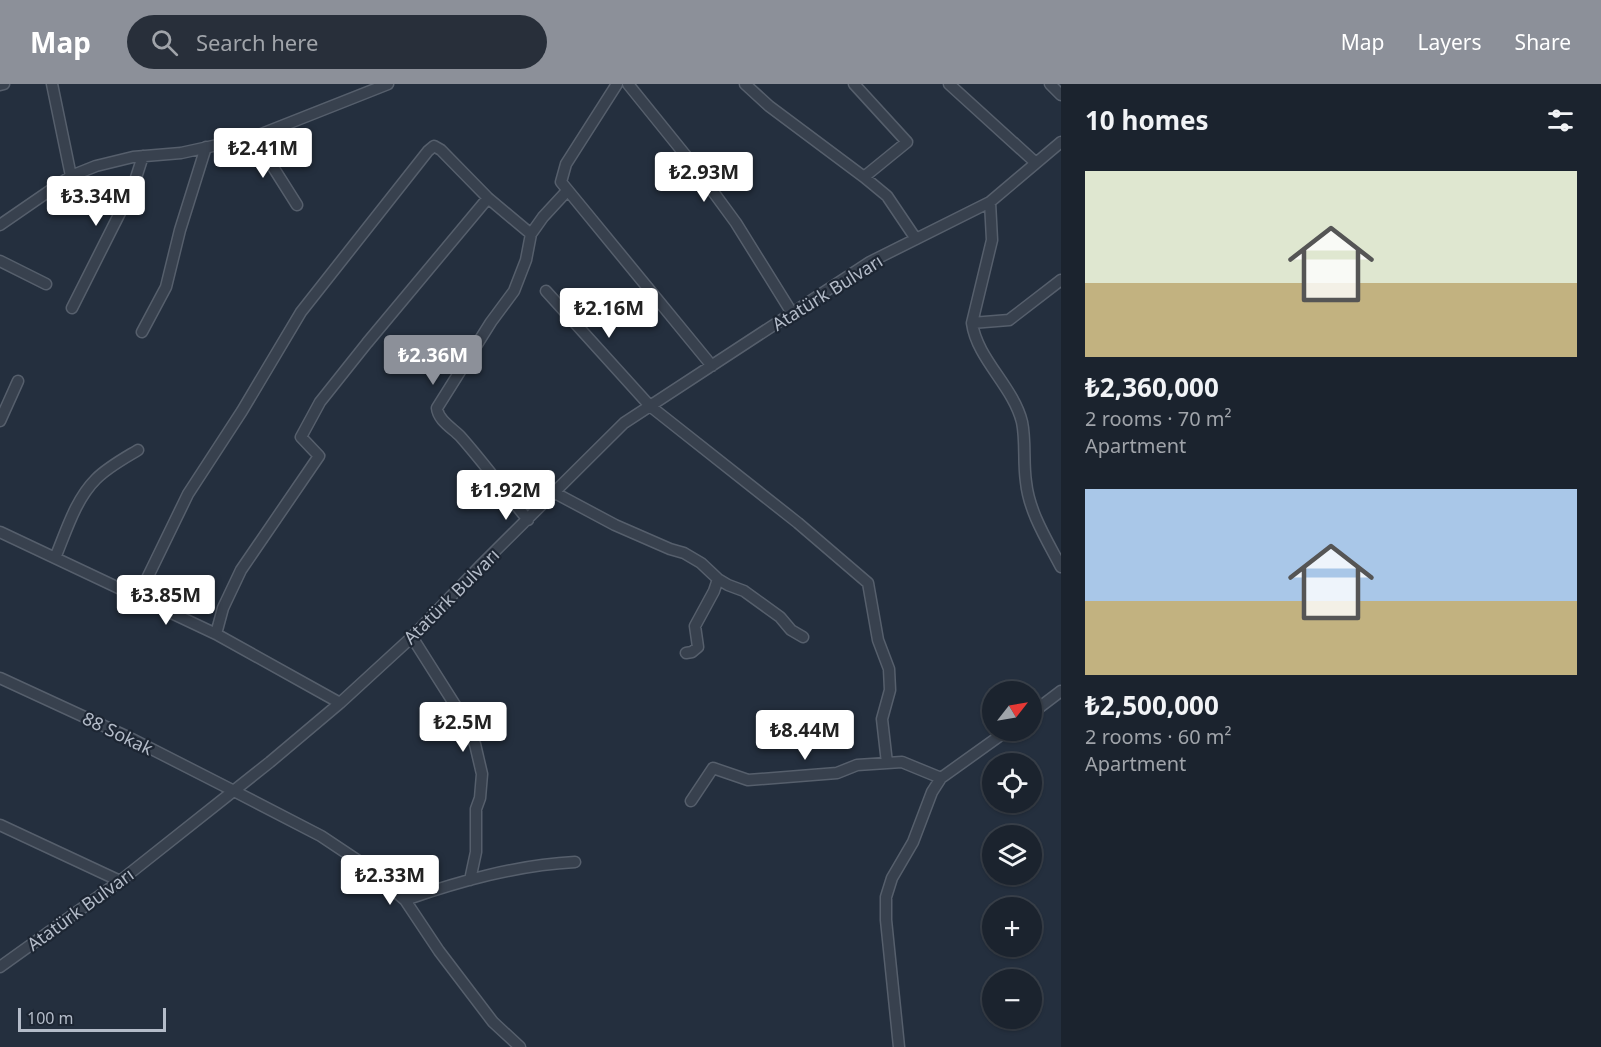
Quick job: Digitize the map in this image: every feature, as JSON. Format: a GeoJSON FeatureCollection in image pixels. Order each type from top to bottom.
{"type":"FeatureCollection","features":[{"type":"Feature","properties":{"kind":"street"},"geometry":{"type":"LineString","coordinates":[[52,84],[71,176]]}},
{"type":"Feature","properties":{"kind":"street"},"geometry":{"type":"LineString","coordinates":[[0,225],[71,176],[96,166],[143,156],[181,153],[254,136],[388,84]]}},
{"type":"Feature","properties":{"kind":"street"},"geometry":{"type":"LineString","coordinates":[[616,84],[566,164],[561,182],[712,366]]}},
{"type":"Feature","properties":{"kind":"street"},"geometry":{"type":"LineString","coordinates":[[628,84],[695,167],[736,223],[792,314]]}},
{"type":"Feature","properties":{"kind":"street"},"geometry":{"type":"LineString","coordinates":[[745,84],[769,106],[887,196],[916,239]]}},
{"type":"Feature","properties":{"kind":"street"},"geometry":{"type":"LineString","coordinates":[[854,84],[907,142],[864,177]]}},
{"type":"Feature","properties":{"kind":"street"},"geometry":{"type":"LineString","coordinates":[[949,84],[1036,164]]}},
{"type":"Feature","properties":{"kind":"street"},"geometry":{"type":"LineString","coordinates":[[1050,84],[1061,95]]}},
{"type":"Feature","properties":{"kind":"street"},"geometry":{"type":"LineString","coordinates":[[254,136],[297,205]]}},
{"type":"Feature","properties":{"kind":"street","name":"Atatürk Bulvarı"},"geometry":{"type":"LineString","coordinates":[[0,968],[120,881],[340,703],[411,637],[624,423],[870,262],[990,202],[1061,142]]}},
{"type":"Feature","properties":{"kind":"street"},"geometry":{"type":"LineString","coordinates":[[138,597],[188,494],[242,411],[301,312],[428,151],[434,146],[441,150],[488,198],[531,234]]}},
{"type":"Feature","properties":{"kind":"street"},"geometry":{"type":"LineString","coordinates":[[141,332],[166,287],[180,230],[206,147]]}},
{"type":"Feature","properties":{"kind":"street"},"geometry":{"type":"LineString","coordinates":[[72,308],[133,187],[143,156]]}},
{"type":"Feature","properties":{"kind":"street"},"geometry":{"type":"LineString","coordinates":[[528,519],[459,436],[442,419],[437,408],[491,322],[514,291],[526,260],[531,234],[543,216],[567,191]]}},
{"type":"Feature","properties":{"kind":"street"},"geometry":{"type":"LineString","coordinates":[[216,634],[223,608],[241,570],[320,456],[301,437],[320,402],[488,198]]}},
{"type":"Feature","properties":{"kind":"street"},"geometry":{"type":"LineString","coordinates":[[990,202],[992,240],[972,323],[978,339],[1022,421],[1026,483],[1030,504],[1061,567]]}},
{"type":"Feature","properties":{"kind":"street"},"geometry":{"type":"LineString","coordinates":[[0,261],[46,284]]}},
{"type":"Feature","properties":{"kind":"street"},"geometry":{"type":"LineString","coordinates":[[972,323],[1009,320],[1061,280]]}},
{"type":"Feature","properties":{"kind":"street"},"geometry":{"type":"LineString","coordinates":[[546,291],[650,406],[798,523],[868,583],[878,640],[889,669],[890,690],[882,719],[887,763]]}},
{"type":"Feature","properties":{"kind":"street"},"geometry":{"type":"LineString","coordinates":[[0,421],[18,381]]}},
{"type":"Feature","properties":{"kind":"street"},"geometry":{"type":"LineString","coordinates":[[55,558],[79,502],[90,486],[115,464],[138,450]]}},
{"type":"Feature","properties":{"kind":"street"},"geometry":{"type":"LineString","coordinates":[[555,493],[615,525],[684,553],[701,563],[718,579],[744,591],[780,617],[791,630],[803,637]]}},
{"type":"Feature","properties":{"kind":"street"},"geometry":{"type":"LineString","coordinates":[[0,532],[216,634],[340,703]]}},
{"type":"Feature","properties":{"kind":"street"},"geometry":{"type":"LineString","coordinates":[[686,653],[698,647],[695,626],[718,579]]}},
{"type":"Feature","properties":{"kind":"street"},"geometry":{"type":"LineString","coordinates":[[411,637],[462,716],[475,744],[482,774],[480,798],[476,809],[476,852],[470,880]]}},
{"type":"Feature","properties":{"kind":"street","name":"88 Sokak"},"geometry":{"type":"LineString","coordinates":[[0,678],[130,738],[234,791],[321,836],[366,866],[405,900],[439,951],[493,1022],[520,1047]]}},
{"type":"Feature","properties":{"kind":"street"},"geometry":{"type":"LineString","coordinates":[[1042,705],[1061,691]]}},
{"type":"Feature","properties":{"kind":"street"},"geometry":{"type":"LineString","coordinates":[[899,1047],[886,931],[886,897],[892,878],[913,842],[932,792],[941,778],[993,741]]}},
{"type":"Feature","properties":{"kind":"street"},"geometry":{"type":"LineString","coordinates":[[691,801],[713,768],[748,780],[837,773],[857,765],[902,762],[941,778]]}},
{"type":"Feature","properties":{"kind":"street"},"geometry":{"type":"LineString","coordinates":[[0,825],[120,881]]}},
{"type":"Feature","properties":{"kind":"street"},"geometry":{"type":"LineString","coordinates":[[405,900],[446,885],[549,863],[575,862]]}}]}
